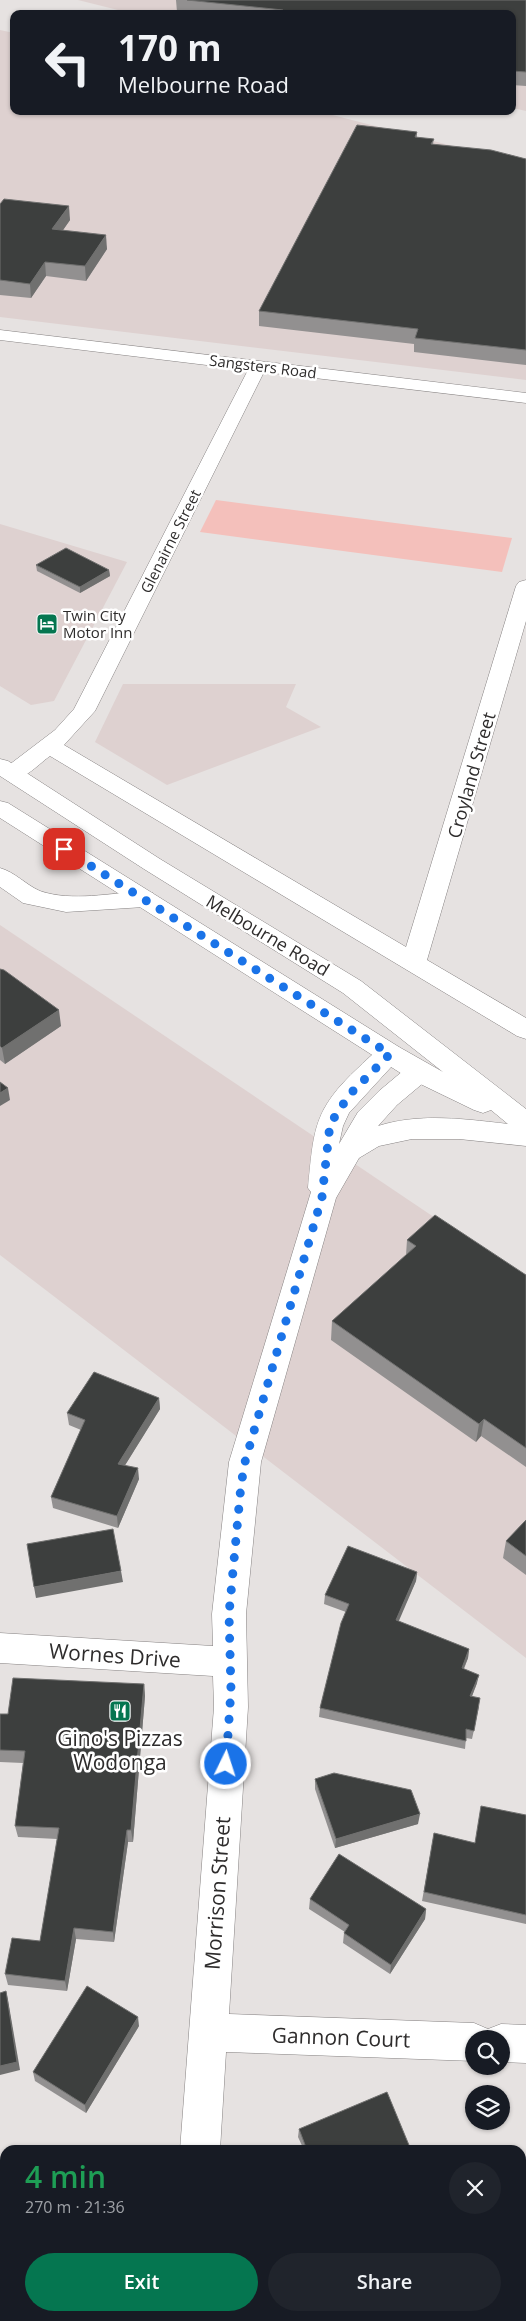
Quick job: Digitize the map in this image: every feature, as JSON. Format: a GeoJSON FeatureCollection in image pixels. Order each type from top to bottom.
{"type":"FeatureCollection","features":[{"type":"Feature","properties":{"kind":"street","name":"Sangsters Road"},"geometry":{"type":"LineString","coordinates":[[0,335],[526,398]]}},
{"type":"Feature","properties":{"kind":"street","name":"Glenairne Street"},"geometry":{"type":"LineString","coordinates":[[6,770],[49,746],[63,735],[84,711],[259,366]]}},
{"type":"Feature","properties":{"kind":"street","name":"Croyland Street"},"geometry":{"type":"LineString","coordinates":[[414,963],[526,586]]}},
{"type":"Feature","properties":{"kind":"street"},"geometry":{"type":"LineString","coordinates":[[49,746],[526,1030]]}},
{"type":"Feature","properties":{"kind":"street","name":"Melbourne Road"},"geometry":{"type":"LineString","coordinates":[[6,770],[152,864],[352,987],[429,1046],[525,1127]]}},
{"type":"Feature","properties":{"kind":"street","name":"Melbourne Road"},"geometry":{"type":"LineString","coordinates":[[0,808],[419,1072],[525,1127]]}},
{"type":"Feature","properties":{"kind":"street"},"geometry":{"type":"LineString","coordinates":[[122,886],[152,864]]}},
{"type":"Feature","properties":{"kind":"street"},"geometry":{"type":"LineString","coordinates":[[0,876],[32,896],[66,904],[144,899]]}},
{"type":"Feature","properties":{"kind":"street"},"geometry":{"type":"LineString","coordinates":[[390,1054],[429,1046]]}},
{"type":"Feature","properties":{"kind":"street"},"geometry":{"type":"LineString","coordinates":[[419,1072],[429,1046]]}},
{"type":"Feature","properties":{"kind":"street","name":"Morrison Street"},"geometry":{"type":"LineString","coordinates":[[200,2145],[231,1707],[229,1614],[241,1485],[245,1462],[322,1197],[327,1136],[332,1118],[350,1094],[390,1054]]}},
{"type":"Feature","properties":{"kind":"street","name":"Morrison Street"},"geometry":{"type":"LineString","coordinates":[[322,1197],[342,1160],[373,1114],[419,1072]]}},
{"type":"Feature","properties":{"kind":"street","name":"Morrison Street"},"geometry":{"type":"LineString","coordinates":[[342,1160],[363,1141],[376,1135],[397,1130],[525,1127]]}},
{"type":"Feature","properties":{"kind":"street","name":"Wornes Drive"},"geometry":{"type":"LineString","coordinates":[[0,1648],[229,1662]]}},
{"type":"Feature","properties":{"kind":"street","name":"Gannon Court"},"geometry":{"type":"LineString","coordinates":[[207,2032],[465,2042]]}},
{"type":"Feature","properties":{"kind":"street"},"geometry":{"type":"LineString","coordinates":[[510,2043],[526,2044]]}},
{"type":"Feature","properties":{"kind":"shaded area"},"geometry":{"type":"Polygon","coordinates":[[[78,0],[526,0],[526,111],[516,109],[516,10],[118,10],[78,0]]]}},
{"type":"Feature","properties":{"kind":"shaded area"},"geometry":{"type":"Polygon","coordinates":[[[0,30],[10,32],[10,115],[332,115],[526,165],[526,380],[0,317],[0,30]]]}},
{"type":"Feature","properties":{"kind":"shaded area"},"geometry":{"type":"Polygon","coordinates":[[[216,500],[512,538],[502,572],[200,532],[216,500]]]}},
{"type":"Feature","properties":{"kind":"shaded area","name":"Twin City Motor Inn"},"geometry":{"type":"Polygon","coordinates":[[[0,524],[127,562],[54,701],[31,705],[0,686],[0,524]]]}},
{"type":"Feature","properties":{"kind":"shaded area"},"geometry":{"type":"Polygon","coordinates":[[[123,684],[296,684],[286,707],[321,727],[167,785],[95,742],[123,684]]]}},
{"type":"Feature","properties":{"kind":"shaded area"},"geometry":{"type":"Polygon","coordinates":[[[0,925],[526,1279],[526,1658],[0,1255],[0,925]]]}},
{"type":"Feature","properties":{"kind":"building"},"geometry":{"type":"Polygon","coordinates":[[[187,0],[526,0],[526,72],[516,71],[516,10],[283,10],[187,0]]]}},
{"type":"Feature","properties":{"kind":"building"},"geometry":{"type":"Polygon","coordinates":[[[357,125],[417,132],[415,137],[434,139],[431,144],[491,150],[526,159],[526,350],[415,338],[418,329],[259,311],[357,125]]]}},
{"type":"Feature","properties":{"kind":"building"},"geometry":{"type":"Polygon","coordinates":[[[4,199],[69,206],[52,229],[106,235],[85,266],[45,262],[30,284],[0,280],[0,204],[4,199]]]}},
{"type":"Feature","properties":{"kind":"building"},"geometry":{"type":"Polygon","coordinates":[[[66,548],[109,570],[80,587],[36,565],[66,548]]]}},
{"type":"Feature","properties":{"kind":"building"},"geometry":{"type":"Polygon","coordinates":[[[0,969],[59,1010],[2,1048],[0,1046],[0,969]]]}},
{"type":"Feature","properties":{"kind":"building"},"geometry":{"type":"Polygon","coordinates":[[[0,1082],[8,1088],[0,1093],[0,1082]]]}},
{"type":"Feature","properties":{"kind":"building"},"geometry":{"type":"Polygon","coordinates":[[[435,1215],[526,1275],[526,1448],[484,1419],[479,1424],[332,1321],[416,1246],[407,1240],[435,1215]]]}},
{"type":"Feature","properties":{"kind":"building"},"geometry":{"type":"Polygon","coordinates":[[[94,1372],[159,1398],[118,1464],[138,1468],[117,1516],[51,1497],[85,1420],[67,1413],[94,1372]]]}},
{"type":"Feature","properties":{"kind":"building"},"geometry":{"type":"Polygon","coordinates":[[[526,1520],[526,1556],[506,1541],[526,1520]]]}},
{"type":"Feature","properties":{"kind":"building"},"geometry":{"type":"Polygon","coordinates":[[[113,1529],[121,1571],[34,1587],[27,1544],[113,1529]]]}},
{"type":"Feature","properties":{"kind":"building"},"geometry":{"type":"Polygon","coordinates":[[[348,1546],[417,1572],[396,1620],[469,1649],[462,1668],[479,1675],[470,1696],[480,1698],[474,1731],[466,1729],[466,1741],[320,1708],[341,1623],[349,1604],[325,1595],[348,1546]]]}},
{"type":"Feature","properties":{"kind":"building"},"geometry":{"type":"Polygon","coordinates":[[[13,1678],[144,1684],[131,1830],[127,1830],[113,1932],[74,1928],[65,1981],[5,1974],[12,1938],[40,1941],[59,1828],[15,1826],[25,1751],[0,1750],[0,1714],[8,1714],[13,1678]]]}},
{"type":"Feature","properties":{"kind":"building"},"geometry":{"type":"Polygon","coordinates":[[[334,1773],[411,1790],[420,1814],[336,1839],[315,1779],[334,1773]]]}},
{"type":"Feature","properties":{"kind":"building"},"geometry":{"type":"Polygon","coordinates":[[[481,1806],[526,1815],[526,1915],[424,1892],[434,1833],[475,1843],[481,1806]]]}},
{"type":"Feature","properties":{"kind":"building"},"geometry":{"type":"Polygon","coordinates":[[[339,1854],[426,1909],[391,1965],[344,1933],[349,1925],[310,1899],[339,1854]]]}},
{"type":"Feature","properties":{"kind":"building"},"geometry":{"type":"Polygon","coordinates":[[[87,1986],[138,2017],[85,2105],[33,2072],[87,1986]]]}},
{"type":"Feature","properties":{"kind":"building"},"geometry":{"type":"Polygon","coordinates":[[[6,1991],[17,2062],[0,2066],[0,1993],[6,1991]]]}},
{"type":"Feature","properties":{"kind":"building"},"geometry":{"type":"Polygon","coordinates":[[[387,2092],[409,2145],[305,2145],[299,2129],[387,2092]]]}},
{"type":"Feature","properties":{"kind":"place","name":"Twin City Motor Inn"},"geometry":{"type":"Point","coordinates":[47,624]}},
{"type":"Feature","properties":{"kind":"place","name":"Gino's Pizzas Wodonga"},"geometry":{"type":"Point","coordinates":[120,1711]}},
{"type":"Feature","properties":{"kind":"route"},"geometry":{"type":"LineString","coordinates":[[64,849],[390,1054],[350,1094],[330,1124],[327,1136],[322,1197],[245,1462],[241,1485],[228,1628],[231,1707],[226,1764]]}}]}
